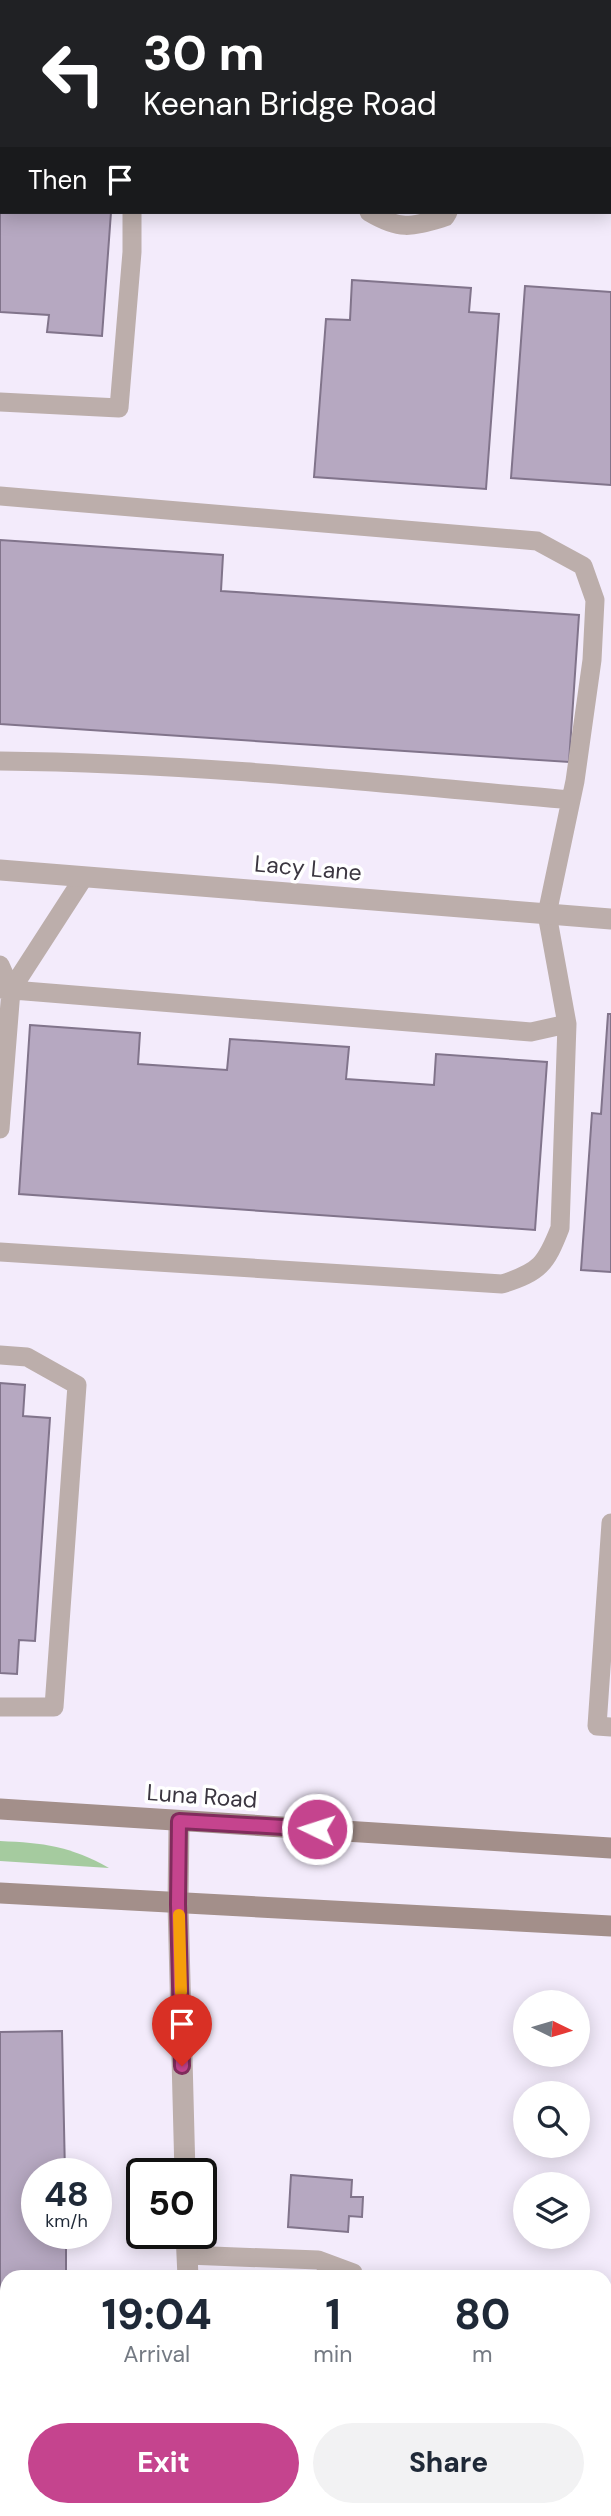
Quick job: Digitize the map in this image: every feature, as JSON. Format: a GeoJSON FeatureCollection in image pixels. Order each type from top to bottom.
{"type":"FeatureCollection","features":[{"type":"Feature","properties":{"kind":"main road","name":"Luna Road"},"geometry":{"type":"LineString","coordinates":[[0,1809],[611,1848]]}},
{"type":"Feature","properties":{"kind":"main road"},"geometry":{"type":"LineString","coordinates":[[0,1893],[611,1926]]}},
{"type":"Feature","properties":{"kind":"street","name":"Lacy Lane"},"geometry":{"type":"LineString","coordinates":[[0,870],[611,919]]}},
{"type":"Feature","properties":{"kind":"street"},"geometry":{"type":"LineString","coordinates":[[179,1821],[178,1904],[185,2158]]}},
{"type":"Feature","properties":{"kind":"street"},"geometry":{"type":"LineString","coordinates":[[187,2249],[188,2270]]}},
{"type":"Feature","properties":{"kind":"lane"},"geometry":{"type":"LineString","coordinates":[[0,402],[119,408],[132,252],[132,214]]}},
{"type":"Feature","properties":{"kind":"lane"},"geometry":{"type":"LineString","coordinates":[[372,214],[386,222],[412,226],[445,217],[447,214]]}},
{"type":"Feature","properties":{"kind":"lane"},"geometry":{"type":"LineString","coordinates":[[0,496],[537,541],[583,566],[595,600],[592,660],[570,800],[547,914],[567,1024],[560,1228],[549,1257],[528,1276],[502,1284],[0,1252]]}},
{"type":"Feature","properties":{"kind":"lane"},"geometry":{"type":"LineString","coordinates":[[0,761],[95,762],[280,774],[570,800]]}},
{"type":"Feature","properties":{"kind":"lane"},"geometry":{"type":"LineString","coordinates":[[6,990],[84,877]]}},
{"type":"Feature","properties":{"kind":"lane"},"geometry":{"type":"LineString","coordinates":[[0,965],[6,990],[0,1129]]}},
{"type":"Feature","properties":{"kind":"lane"},"geometry":{"type":"LineString","coordinates":[[6,990],[531,1032],[567,1024]]}},
{"type":"Feature","properties":{"kind":"lane"},"geometry":{"type":"LineString","coordinates":[[0,1355],[27,1357],[77,1385],[54,1707],[0,1707]]}},
{"type":"Feature","properties":{"kind":"lane"},"geometry":{"type":"LineString","coordinates":[[611,1523],[597,1726],[611,1727]]}},
{"type":"Feature","properties":{"kind":"lane"},"geometry":{"type":"LineString","coordinates":[[187,2255],[318,2260],[345,2270]]}},
{"type":"Feature","properties":{"kind":"green space"},"geometry":{"type":"Polygon","coordinates":[[[0,1841],[69,1850],[109,1868],[0,1861],[0,1841]]]}},
{"type":"Feature","properties":{"kind":"building"},"geometry":{"type":"Polygon","coordinates":[[[0,214],[111,214],[102,336],[47,332],[49,315],[0,312],[0,214]]]}},
{"type":"Feature","properties":{"kind":"building"},"geometry":{"type":"Polygon","coordinates":[[[352,280],[471,288],[469,312],[499,314],[486,489],[314,477],[326,319],[350,320],[352,280]]]}},
{"type":"Feature","properties":{"kind":"building"},"geometry":{"type":"Polygon","coordinates":[[[525,286],[611,292],[611,485],[511,478],[525,286]]]}},
{"type":"Feature","properties":{"kind":"building"},"geometry":{"type":"Polygon","coordinates":[[[0,540],[223,555],[221,591],[579,615],[569,762],[0,724],[0,540]]]}},
{"type":"Feature","properties":{"kind":"building"},"geometry":{"type":"Polygon","coordinates":[[[608,1014],[611,1014],[611,1272],[581,1270],[592,1113],[601,1114],[608,1014]]]}},
{"type":"Feature","properties":{"kind":"building"},"geometry":{"type":"Polygon","coordinates":[[[30,1025],[140,1033],[138,1064],[227,1070],[230,1039],[349,1047],[346,1079],[434,1085],[436,1054],[547,1062],[535,1230],[19,1194],[30,1025]]]}},
{"type":"Feature","properties":{"kind":"building"},"geometry":{"type":"Polygon","coordinates":[[[0,1383],[25,1385],[23,1416],[50,1418],[35,1641],[19,1640],[17,1674],[0,1673],[0,1383]]]}},
{"type":"Feature","properties":{"kind":"building"},"geometry":{"type":"Polygon","coordinates":[[[62,2031],[65,2158],[21,2158],[21,2249],[66,2249],[66,2270],[0,2270],[0,2032],[62,2031]]]}},
{"type":"Feature","properties":{"kind":"building"},"geometry":{"type":"Polygon","coordinates":[[[291,2175],[352,2180],[351,2197],[363,2197],[362,2217],[349,2216],[348,2232],[288,2227],[291,2175]]]}},
{"type":"Feature","properties":{"kind":"slow traffic"},"geometry":{"type":"LineString","coordinates":[[179,1915],[181,1992]]}},
{"type":"Feature","properties":{"kind":"route"},"geometry":{"type":"LineString","coordinates":[[182,2066],[179,1821],[317,1829]]}}]}
